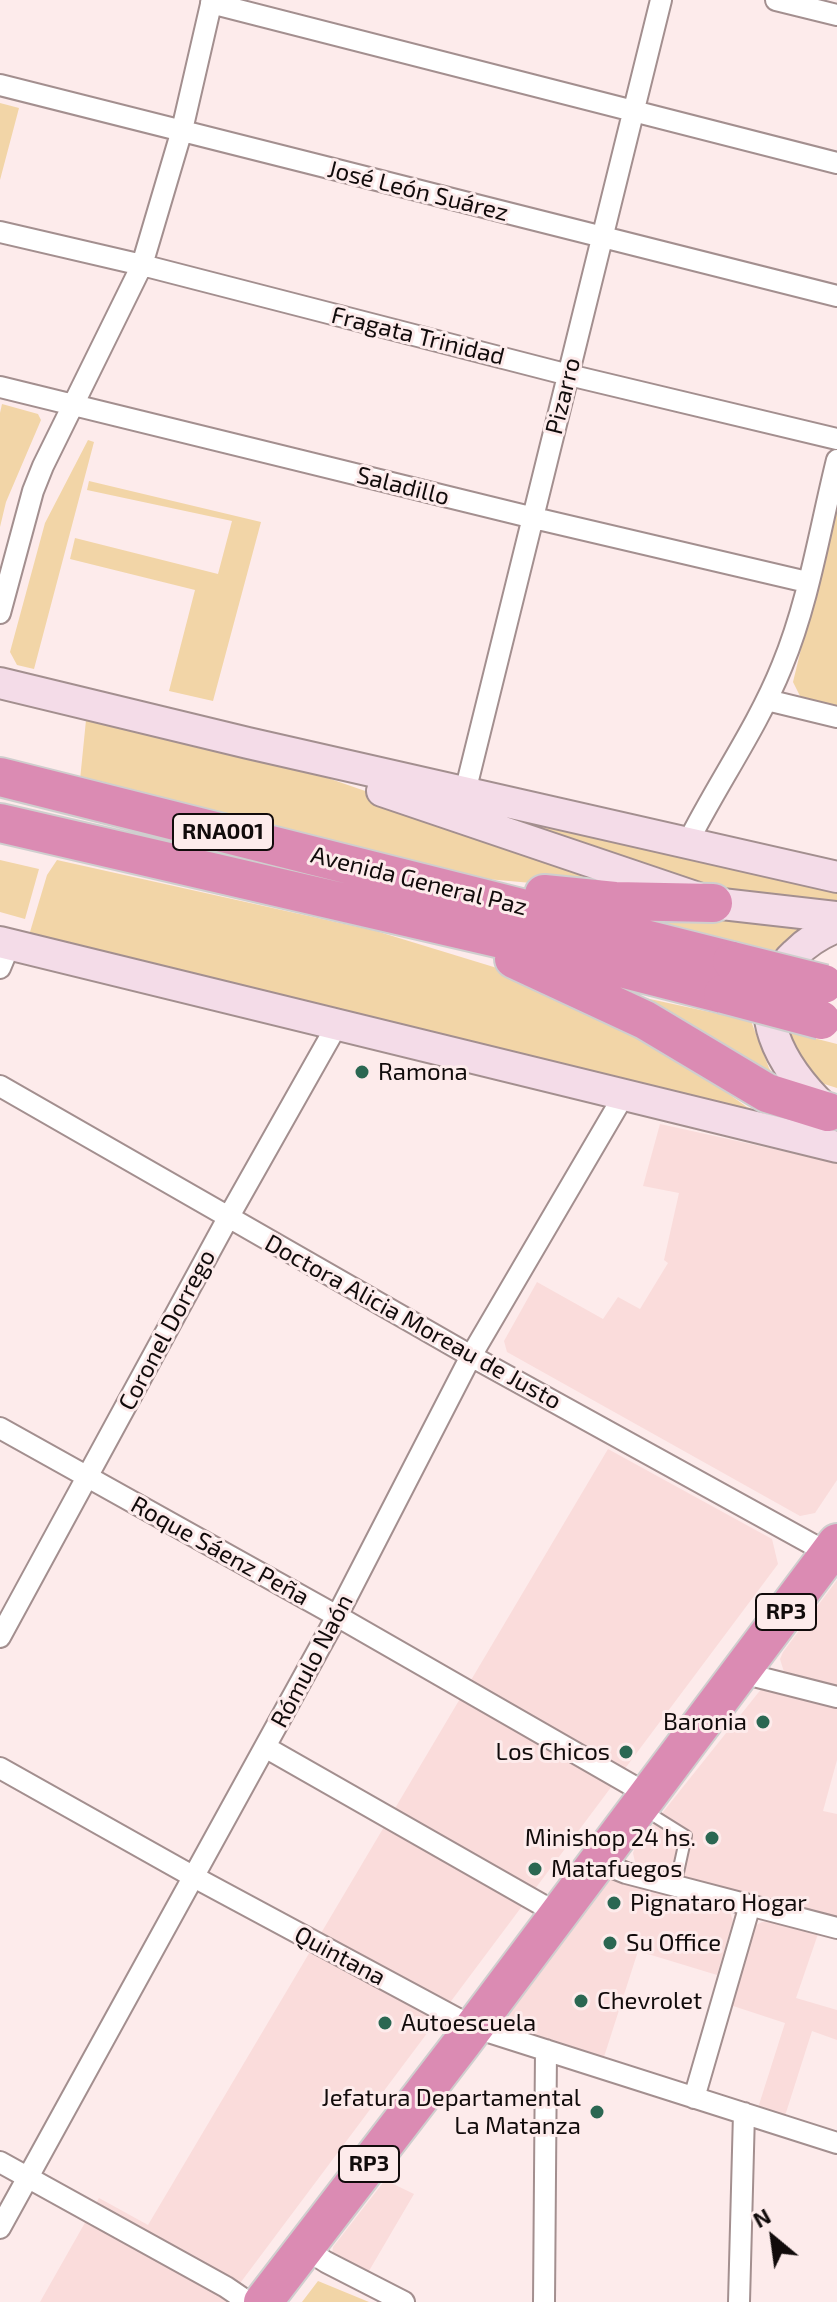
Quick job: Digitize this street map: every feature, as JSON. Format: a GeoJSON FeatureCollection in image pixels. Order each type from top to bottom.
{"type":"FeatureCollection","features":[{"type":"Feature","properties":{"kind":"highway","name":"Avenida General Paz"},"geometry":{"type":"LineString","coordinates":[[0,777],[445,887],[728,978]]}},
{"type":"Feature","properties":{"kind":"highway","name":"Avenida General Paz"},"geometry":{"type":"LineString","coordinates":[[5,825],[424,920],[728,978],[830,1004]]}},
{"type":"Feature","properties":{"kind":"highway"},"geometry":{"type":"LineString","coordinates":[[445,887],[615,901],[713,903]]}},
{"type":"Feature","properties":{"kind":"highway"},"geometry":{"type":"LineString","coordinates":[[424,920],[632,1013],[767,1093],[834,1124]]}},
{"type":"Feature","properties":{"kind":"highway","name":"RP3"},"geometry":{"type":"LineString","coordinates":[[263,2302],[833,1548]]}},
{"type":"Feature","properties":{"kind":"street","name":"Pizarro"},"geometry":{"type":"LineString","coordinates":[[465,792],[661,0]]}},
{"type":"Feature","properties":{"kind":"street"},"geometry":{"type":"LineString","coordinates":[[776,0],[837,15]]}},
{"type":"Feature","properties":{"kind":"street"},"geometry":{"type":"LineString","coordinates":[[0,613],[33,491],[43,466],[142,265],[182,130],[212,2],[837,163]]}},
{"type":"Feature","properties":{"kind":"street","name":"José León Suárez"},"geometry":{"type":"LineString","coordinates":[[0,85],[837,296]]}},
{"type":"Feature","properties":{"kind":"street","name":"Fragata Trinidad"},"geometry":{"type":"LineString","coordinates":[[0,232],[837,439]]}},
{"type":"Feature","properties":{"kind":"street","name":"Saladillo"},"geometry":{"type":"LineString","coordinates":[[0,387],[807,582]]}},
{"type":"Feature","properties":{"kind":"street"},"geometry":{"type":"LineString","coordinates":[[687,844],[767,700],[794,637],[837,460]]}},
{"type":"Feature","properties":{"kind":"street"},"geometry":{"type":"LineString","coordinates":[[0,683],[248,743],[837,877]]}},
{"type":"Feature","properties":{"kind":"street"},"geometry":{"type":"LineString","coordinates":[[767,700],[837,717]]}},
{"type":"Feature","properties":{"kind":"street"},"geometry":{"type":"LineString","coordinates":[[248,743],[713,903],[837,917]]}},
{"type":"Feature","properties":{"kind":"street"},"geometry":{"type":"LineString","coordinates":[[834,1124],[787,1067],[776,1044],[768,1001],[772,986],[786,962],[814,939],[837,927]]}},
{"type":"Feature","properties":{"kind":"street"},"geometry":{"type":"LineString","coordinates":[[3,951],[337,1025],[624,1095],[834,1124]]}},
{"type":"Feature","properties":{"kind":"street","name":"Coronel Dorrego"},"geometry":{"type":"LineString","coordinates":[[0,1637],[337,1025]]}},
{"type":"Feature","properties":{"kind":"street","name":"Doctora Alicia Moreau de Justo"},"geometry":{"type":"LineString","coordinates":[[0,1086],[471,1356],[833,1548]]}},
{"type":"Feature","properties":{"kind":"street","name":"Rómulo Naón"},"geometry":{"type":"LineString","coordinates":[[0,2228],[337,1616],[471,1356],[624,1095]]}},
{"type":"Feature","properties":{"kind":"street","name":"Roque Sáenz Peña"},"geometry":{"type":"LineString","coordinates":[[0,1428],[337,1616],[643,1800]]}},
{"type":"Feature","properties":{"kind":"street"},"geometry":{"type":"LineString","coordinates":[[742,1670],[754,1676],[837,1697]]}},
{"type":"Feature","properties":{"kind":"street"},"geometry":{"type":"LineString","coordinates":[[265,1747],[558,1914]]}},
{"type":"Feature","properties":{"kind":"street","name":"Quintana"},"geometry":{"type":"LineString","coordinates":[[0,1768],[194,1877],[473,2027],[837,2143]]}},
{"type":"Feature","properties":{"kind":"street"},"geometry":{"type":"LineString","coordinates":[[596,1861],[626,1873],[837,1928]]}},
{"type":"Feature","properties":{"kind":"street"},"geometry":{"type":"LineString","coordinates":[[694,2098],[750,1905]]}},
{"type":"Feature","properties":{"kind":"street"},"geometry":{"type":"LineString","coordinates":[[544,2302],[546,2050]]}},
{"type":"Feature","properties":{"kind":"street"},"geometry":{"type":"LineString","coordinates":[[739,2302],[744,2113]]}},
{"type":"Feature","properties":{"kind":"street"},"geometry":{"type":"LineString","coordinates":[[0,2162],[248,2302]]}},
{"type":"Feature","properties":{"kind":"street"},"geometry":{"type":"LineString","coordinates":[[304,2248],[404,2302]]}},
{"type":"Feature","properties":{"kind":"lane"},"geometry":{"type":"LineString","coordinates":[[643,1800],[686,1836],[675,1886]]}},
{"type":"Feature","properties":{"kind":"shaded area"},"geometry":{"type":"Polygon","coordinates":[[[0,103],[19,108],[0,180],[0,103]]]}},
{"type":"Feature","properties":{"kind":"shaded area"},"geometry":{"type":"Polygon","coordinates":[[[2,404],[38,414],[41,420],[6,502],[0,527],[0,413],[2,404]]]}},
{"type":"Feature","properties":{"kind":"shaded area"},"geometry":{"type":"Polygon","coordinates":[[[88,440],[94,442],[34,669],[17,665],[10,652],[45,523],[88,440]]]}},
{"type":"Feature","properties":{"kind":"shaded area"},"geometry":{"type":"Polygon","coordinates":[[[89,481],[261,522],[213,701],[169,691],[195,590],[70,559],[75,538],[218,574],[232,521],[87,490],[89,481]]]}},
{"type":"Feature","properties":{"kind":"shaded area"},"geometry":{"type":"Polygon","coordinates":[[[837,501],[837,709],[801,698],[793,682],[837,501]]]}},
{"type":"Feature","properties":{"kind":"shaded area"},"geometry":{"type":"Polygon","coordinates":[[[87,710],[247,750],[665,895],[487,879],[80,780],[87,710]]]}},
{"type":"Feature","properties":{"kind":"shaded area"},"geometry":{"type":"Polygon","coordinates":[[[444,799],[837,891],[837,904],[730,893],[444,799]]]}},
{"type":"Feature","properties":{"kind":"shaded area"},"geometry":{"type":"Polygon","coordinates":[[[0,860],[39,869],[25,919],[0,912],[0,860]]]}},
{"type":"Feature","properties":{"kind":"shaded area"},"geometry":{"type":"Polygon","coordinates":[[[57,860],[376,931],[497,968],[582,999],[655,1042],[747,1107],[801,1127],[27,942],[47,875],[57,860]]]}},
{"type":"Feature","properties":{"kind":"shaded area"},"geometry":{"type":"Polygon","coordinates":[[[653,910],[806,927],[775,950],[772,956],[608,915],[653,910]]]}},
{"type":"Feature","properties":{"kind":"shaded area"},"geometry":{"type":"Polygon","coordinates":[[[627,994],[751,1021],[769,1068],[777,1080],[627,994]]]}},
{"type":"Feature","properties":{"kind":"shaded area"},"geometry":{"type":"Polygon","coordinates":[[[782,1030],[837,1044],[837,1088],[818,1082],[782,1030]]]}},
{"type":"Feature","properties":{"kind":"shaded area"},"geometry":{"type":"Polygon","coordinates":[[[660,1124],[837,1163],[837,1480],[815,1513],[800,1516],[507,1352],[504,1341],[537,1282],[603,1319],[618,1297],[640,1309],[668,1263],[664,1260],[679,1193],[643,1186],[660,1124]]]}},
{"type":"Feature","properties":{"kind":"shaded area"},"geometry":{"type":"Polygon","coordinates":[[[608,1449],[772,1539],[778,1564],[226,2302],[40,2302],[99,2198],[148,2225],[608,1449]]]}},
{"type":"Feature","properties":{"kind":"shaded area"},"geometry":{"type":"Polygon","coordinates":[[[837,1580],[837,1687],[784,1672],[780,1659],[837,1580]]]}},
{"type":"Feature","properties":{"kind":"shaded area"},"geometry":{"type":"Polygon","coordinates":[[[762,1688],[837,1704],[837,1760],[823,1811],[837,1814],[837,1920],[640,1868],[635,1862],[635,1847],[762,1688]]]}},
{"type":"Feature","properties":{"kind":"shaded area"},"geometry":{"type":"Polygon","coordinates":[[[613,1879],[729,1909],[733,1921],[717,1975],[638,1951],[603,2060],[507,2030],[502,2025],[502,2019],[606,1882],[613,1879]]]}},
{"type":"Feature","properties":{"kind":"shaded area"},"geometry":{"type":"Polygon","coordinates":[[[771,1921],[818,1934],[796,1998],[837,2010],[837,2040],[812,2031],[784,2119],[757,2111],[785,2023],[727,2004],[754,1926],[771,1921]]]}},
{"type":"Feature","properties":{"kind":"shaded area"},"geometry":{"type":"Polygon","coordinates":[[[385,2180],[414,2194],[366,2276],[332,2255],[333,2247],[385,2180]]]}},
{"type":"Feature","properties":{"kind":"shaded area"},"geometry":{"type":"Polygon","coordinates":[[[318,2281],[369,2302],[302,2302],[318,2281]]]}},
{"type":"Feature","properties":{"kind":"place","name":"Ramona"},"geometry":{"type":"Point","coordinates":[362,1072]}},
{"type":"Feature","properties":{"kind":"place","name":"Baronia"},"geometry":{"type":"Point","coordinates":[763,1722]}},
{"type":"Feature","properties":{"kind":"place","name":"Los Chicos"},"geometry":{"type":"Point","coordinates":[626,1752]}},
{"type":"Feature","properties":{"kind":"place","name":"Minishop 24 hs."},"geometry":{"type":"Point","coordinates":[712,1838]}},
{"type":"Feature","properties":{"kind":"place","name":"Matafuegos"},"geometry":{"type":"Point","coordinates":[535,1869]}},
{"type":"Feature","properties":{"kind":"place","name":"Pignataro Hogar"},"geometry":{"type":"Point","coordinates":[614,1903]}},
{"type":"Feature","properties":{"kind":"place","name":"Su Office"},"geometry":{"type":"Point","coordinates":[610,1943]}},
{"type":"Feature","properties":{"kind":"place","name":"Chevrolet"},"geometry":{"type":"Point","coordinates":[581,2001]}},
{"type":"Feature","properties":{"kind":"place","name":"Autoescuela"},"geometry":{"type":"Point","coordinates":[385,2023]}},
{"type":"Feature","properties":{"kind":"place","name":"Jefatura Departamental La Matanza"},"geometry":{"type":"Point","coordinates":[597,2112]}}]}
